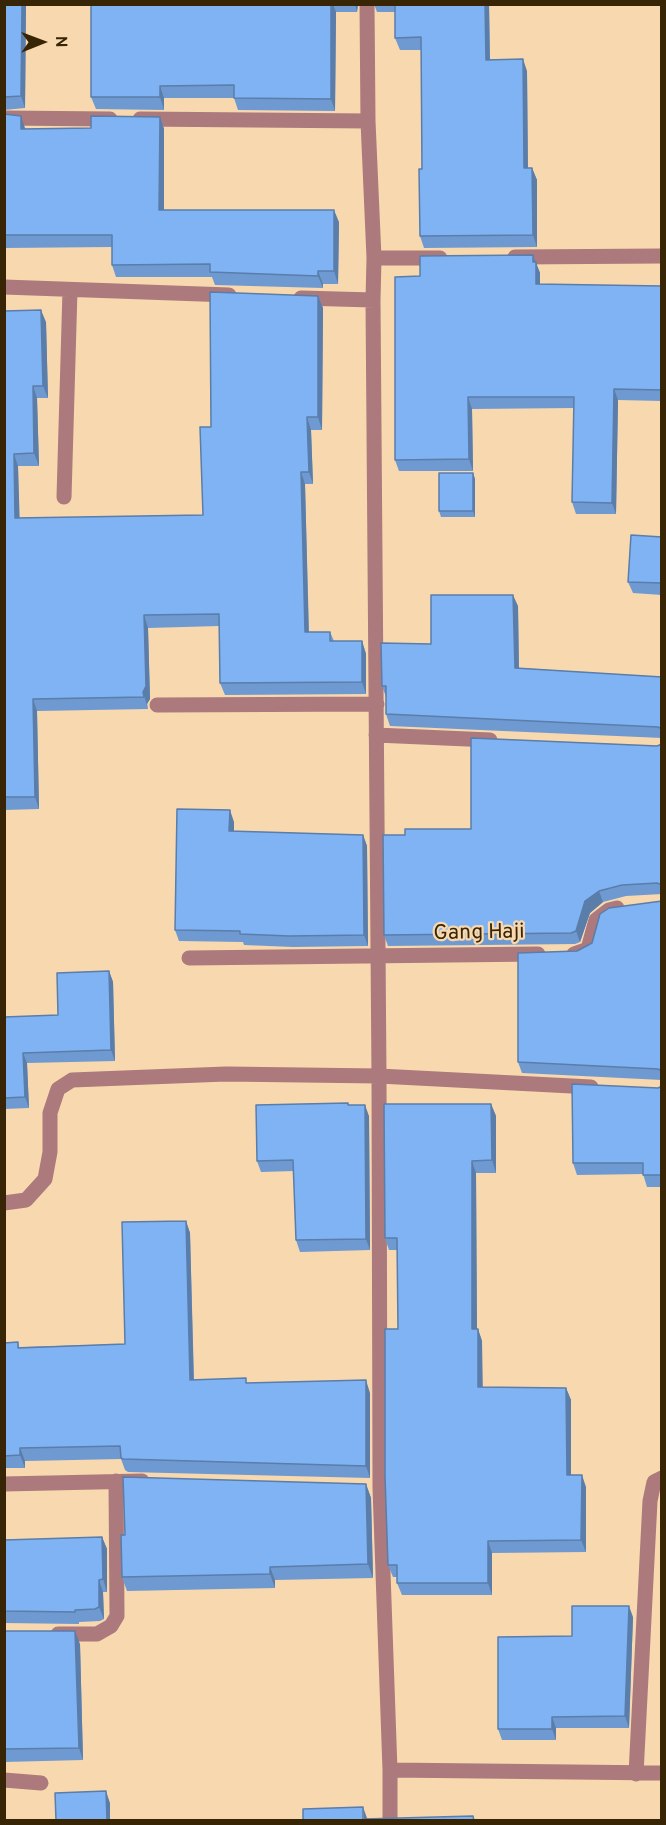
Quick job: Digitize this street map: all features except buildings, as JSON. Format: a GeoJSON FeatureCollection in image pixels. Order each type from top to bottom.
{"type":"FeatureCollection","features":[{"type":"Feature","properties":{"kind":"street"},"geometry":{"type":"LineString","coordinates":[[367,4],[368,121],[374,258],[379,957],[374,1488],[390,1770],[390,1821]]}},
{"type":"Feature","properties":{"kind":"street"},"geometry":{"type":"LineString","coordinates":[[4,118],[368,121]]}},
{"type":"Feature","properties":{"kind":"street"},"geometry":{"type":"LineString","coordinates":[[506,257],[662,256]]}},
{"type":"Feature","properties":{"kind":"street"},"geometry":{"type":"LineString","coordinates":[[374,258],[458,258]]}},
{"type":"Feature","properties":{"kind":"street"},"geometry":{"type":"LineString","coordinates":[[4,287],[244,296]]}},
{"type":"Feature","properties":{"kind":"street"},"geometry":{"type":"LineString","coordinates":[[64,497],[70,290]]}},
{"type":"Feature","properties":{"kind":"street"},"geometry":{"type":"LineString","coordinates":[[291,297],[373,300]]}},
{"type":"Feature","properties":{"kind":"street"},"geometry":{"type":"LineString","coordinates":[[157,705],[377,704]]}},
{"type":"Feature","properties":{"kind":"street"},"geometry":{"type":"LineString","coordinates":[[376,735],[507,741]]}},
{"type":"Feature","properties":{"kind":"street","name":"Gang Haji"},"geometry":{"type":"LineString","coordinates":[[379,957],[578,954],[588,949],[596,920],[609,910],[627,906]]}},
{"type":"Feature","properties":{"kind":"street"},"geometry":{"type":"LineString","coordinates":[[189,958],[379,957]]}},
{"type":"Feature","properties":{"kind":"street"},"geometry":{"type":"LineString","coordinates":[[4,1203],[26,1200],[45,1179],[50,1152],[50,1113],[58,1089],[72,1080],[226,1074],[379,1076],[603,1088]]}},
{"type":"Feature","properties":{"kind":"street"},"geometry":{"type":"LineString","coordinates":[[636,1774],[650,1501],[654,1482],[662,1478]]}},
{"type":"Feature","properties":{"kind":"street"},"geometry":{"type":"LineString","coordinates":[[38,1634],[97,1635],[111,1626],[117,1616],[116,1481]]}},
{"type":"Feature","properties":{"kind":"street"},"geometry":{"type":"LineString","coordinates":[[4,1484],[152,1482]]}},
{"type":"Feature","properties":{"kind":"street"},"geometry":{"type":"LineString","coordinates":[[390,1770],[662,1773]]}},
{"type":"Feature","properties":{"kind":"street"},"geometry":{"type":"LineString","coordinates":[[4,1780],[41,1783]]}}]}
